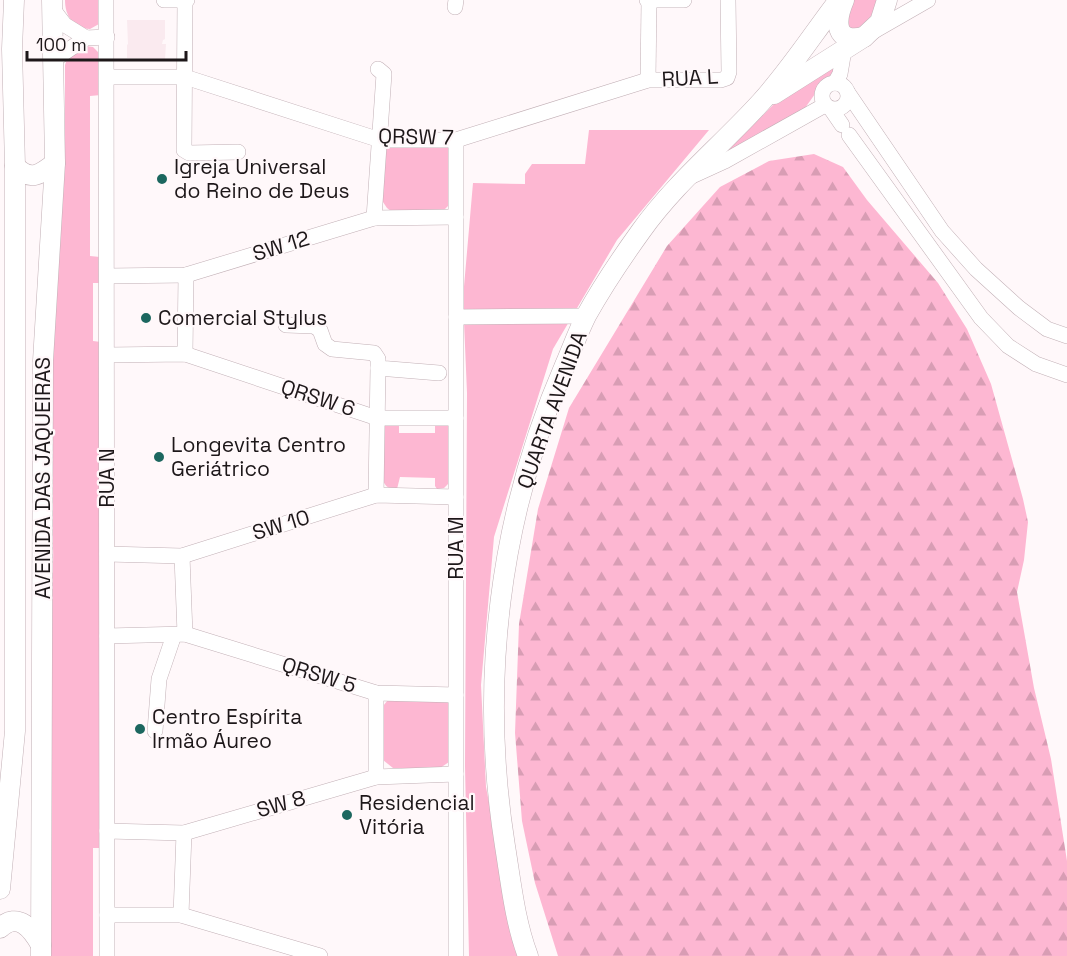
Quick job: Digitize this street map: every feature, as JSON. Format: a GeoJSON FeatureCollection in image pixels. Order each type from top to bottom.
{"type":"FeatureCollection","features":[{"type":"Feature","properties":{"kind":"main road","name":"AVENIDA DAS JAQUEIRAS"},"geometry":{"type":"LineString","coordinates":[[0,889],[15,731],[15,166],[6,45],[14,0]]}},
{"type":"Feature","properties":{"kind":"main road","name":"QUARTA AVENIDA"},"geometry":{"type":"LineString","coordinates":[[528,956],[514,902],[500,817],[494,733],[494,671],[498,605],[523,480],[556,387],[586,316],[642,229],[685,180],[761,101],[809,43],[839,0]]}},
{"type":"Feature","properties":{"kind":"main road"},"geometry":{"type":"LineString","coordinates":[[844,0],[838,24],[839,29],[843,36],[853,39],[864,37]]}},
{"type":"Feature","properties":{"kind":"main road","name":"QUARTA AVENIDA"},"geometry":{"type":"LineString","coordinates":[[761,101],[864,37],[880,22],[887,0]]}},
{"type":"Feature","properties":{"kind":"main road","name":"AVENIDA DAS JAQUEIRAS"},"geometry":{"type":"LineString","coordinates":[[41,951],[43,361],[55,163],[52,4]]}},
{"type":"Feature","properties":{"kind":"main road"},"geometry":{"type":"LineString","coordinates":[[15,166],[22,173],[30,176],[43,173],[55,163]]}},
{"type":"Feature","properties":{"kind":"main road"},"geometry":{"type":"LineString","coordinates":[[0,928],[5,923],[16,920],[29,926],[41,951]]}},
{"type":"Feature","properties":{"kind":"street","name":"RUA N"},"geometry":{"type":"LineString","coordinates":[[106,0],[107,956]]}},
{"type":"Feature","properties":{"kind":"street"},"geometry":{"type":"LineString","coordinates":[[164,0],[186,0],[184,150],[189,153],[238,152]]}},
{"type":"Feature","properties":{"kind":"street"},"geometry":{"type":"LineString","coordinates":[[648,80],[648,0],[684,0]]}},
{"type":"Feature","properties":{"kind":"street","name":"RUA L"},"geometry":{"type":"LineString","coordinates":[[648,80],[721,80],[728,76],[728,0]]}},
{"type":"Feature","properties":{"kind":"street"},"geometry":{"type":"LineString","coordinates":[[864,37],[928,0]]}},
{"type":"Feature","properties":{"kind":"street"},"geometry":{"type":"LineString","coordinates":[[52,4],[65,25],[86,38]]}},
{"type":"Feature","properties":{"kind":"street"},"geometry":{"type":"LineString","coordinates":[[52,61],[86,38],[106,37]]}},
{"type":"Feature","properties":{"kind":"street"},"geometry":{"type":"LineString","coordinates":[[685,180],[828,107],[844,106],[848,98],[842,88],[840,74],[844,50]]}},
{"type":"Feature","properties":{"kind":"street"},"geometry":{"type":"LineString","coordinates":[[374,218],[384,74],[378,69]]}},
{"type":"Feature","properties":{"kind":"street","name":"QRSW 7"},"geometry":{"type":"LineString","coordinates":[[107,77],[185,77],[380,140],[456,140],[648,80]]}},
{"type":"Feature","properties":{"kind":"street"},"geometry":{"type":"LineString","coordinates":[[1067,336],[1047,329],[1019,308],[976,269],[942,231],[842,88],[828,85],[822,94],[828,107],[981,318],[1008,346],[1017,352],[1036,364],[1067,375]]}},
{"type":"Feature","properties":{"kind":"street","name":"RUA M"},"geometry":{"type":"LineString","coordinates":[[456,140],[456,956]]}},
{"type":"Feature","properties":{"kind":"street"},"geometry":{"type":"LineString","coordinates":[[864,157],[881,143]]}},
{"type":"Feature","properties":{"kind":"street","name":"SW 12"},"geometry":{"type":"LineString","coordinates":[[107,276],[186,275],[374,218],[456,217]]}},
{"type":"Feature","properties":{"kind":"street"},"geometry":{"type":"LineString","coordinates":[[185,354],[186,275]]}},
{"type":"Feature","properties":{"kind":"street"},"geometry":{"type":"LineString","coordinates":[[456,317],[586,316]]}},
{"type":"Feature","properties":{"kind":"street"},"geometry":{"type":"LineString","coordinates":[[286,325],[317,327],[326,344],[332,349],[374,353],[378,359],[376,495]]}},
{"type":"Feature","properties":{"kind":"street","name":"QRSW 6"},"geometry":{"type":"LineString","coordinates":[[107,355],[185,354],[377,417],[456,418]]}},
{"type":"Feature","properties":{"kind":"street"},"geometry":{"type":"LineString","coordinates":[[378,368],[439,373]]}},
{"type":"Feature","properties":{"kind":"street","name":"SW 10"},"geometry":{"type":"LineString","coordinates":[[107,554],[182,556],[376,495],[456,497]]}},
{"type":"Feature","properties":{"kind":"street"},"geometry":{"type":"LineString","coordinates":[[155,731],[159,679],[180,635],[182,556]]}},
{"type":"Feature","properties":{"kind":"street","name":"QRSW 5"},"geometry":{"type":"LineString","coordinates":[[107,636],[180,635],[376,693],[456,695]]}},
{"type":"Feature","properties":{"kind":"street"},"geometry":{"type":"LineString","coordinates":[[376,693],[376,777]]}},
{"type":"Feature","properties":{"kind":"street","name":"SW 8"},"geometry":{"type":"LineString","coordinates":[[107,831],[184,833],[376,777],[456,774]]}},
{"type":"Feature","properties":{"kind":"street"},"geometry":{"type":"LineString","coordinates":[[181,915],[184,833]]}},
{"type":"Feature","properties":{"kind":"street"},"geometry":{"type":"LineString","coordinates":[[107,915],[181,915],[320,956]]}},
{"type":"Feature","properties":{"kind":"shaded area"},"geometry":{"type":"Polygon","coordinates":[[[127,20],[165,20],[165,39],[162,44],[166,44],[165,59],[127,58],[127,20]]]}},
{"type":"Feature","properties":{"kind":"green space"},"geometry":{"type":"Polygon","coordinates":[[[65,0],[101,0],[99,24],[90,29],[75,24],[68,16],[65,0]]]}},
{"type":"Feature","properties":{"kind":"green space"},"geometry":{"type":"Polygon","coordinates":[[[851,0],[880,0],[870,18],[853,31],[847,29],[851,0]]]}},
{"type":"Feature","properties":{"kind":"green space"},"geometry":{"type":"Polygon","coordinates":[[[86,46],[93,47],[99,53],[101,95],[90,96],[90,256],[100,257],[101,283],[93,283],[93,341],[101,342],[100,848],[93,848],[93,956],[48,956],[48,603],[53,555],[48,507],[55,246],[65,158],[65,65],[67,59],[86,46]]]}},
{"type":"Feature","properties":{"kind":"green space"},"geometry":{"type":"Polygon","coordinates":[[[833,60],[835,73],[820,87],[805,108],[721,157],[784,94],[833,60]]]}},
{"type":"Feature","properties":{"kind":"green space"},"geometry":{"type":"Polygon","coordinates":[[[589,130],[709,130],[617,240],[553,349],[494,537],[481,685],[486,787],[519,956],[469,956],[465,766],[467,393],[463,298],[473,183],[525,184],[525,174],[532,164],[585,164],[589,130]]]}},
{"type":"Feature","properties":{"kind":"green space"},"geometry":{"type":"Polygon","coordinates":[[[387,145],[449,148],[451,203],[443,211],[391,211],[387,208],[383,202],[383,154],[387,145]]]}},
{"type":"Feature","properties":{"kind":"green space"},"geometry":{"type":"Polygon","coordinates":[[[814,154],[843,167],[867,200],[938,283],[967,329],[991,384],[1028,522],[1024,560],[1017,592],[1034,688],[1051,759],[1067,861],[1067,956],[558,956],[535,883],[522,821],[515,733],[519,624],[538,509],[569,408],[667,246],[720,187],[769,161],[814,154]]]}},
{"type":"Feature","properties":{"kind":"green space"},"geometry":{"type":"Polygon","coordinates":[[[386,424],[399,424],[399,433],[435,433],[435,424],[448,425],[450,428],[450,482],[444,488],[437,489],[435,478],[400,477],[397,489],[385,485],[383,481],[384,427],[386,424]]]}},
{"type":"Feature","properties":{"kind":"green space"},"geometry":{"type":"Polygon","coordinates":[[[388,700],[445,700],[449,704],[449,762],[440,768],[393,768],[383,760],[383,706],[388,700]]]}},
{"type":"Feature","properties":{"kind":"place","name":"Igreja Universal do Reino de Deus"},"geometry":{"type":"Point","coordinates":[162,179]}},
{"type":"Feature","properties":{"kind":"place","name":"Comercial Stylus"},"geometry":{"type":"Point","coordinates":[146,318]}},
{"type":"Feature","properties":{"kind":"place","name":"Longevita Centro Geriátrico"},"geometry":{"type":"Point","coordinates":[159,457]}},
{"type":"Feature","properties":{"kind":"place","name":"Centro Espírita Irmão Áureo"},"geometry":{"type":"Point","coordinates":[140,729]}},
{"type":"Feature","properties":{"kind":"place","name":"Residencial Vitória"},"geometry":{"type":"Point","coordinates":[347,815]}}]}
